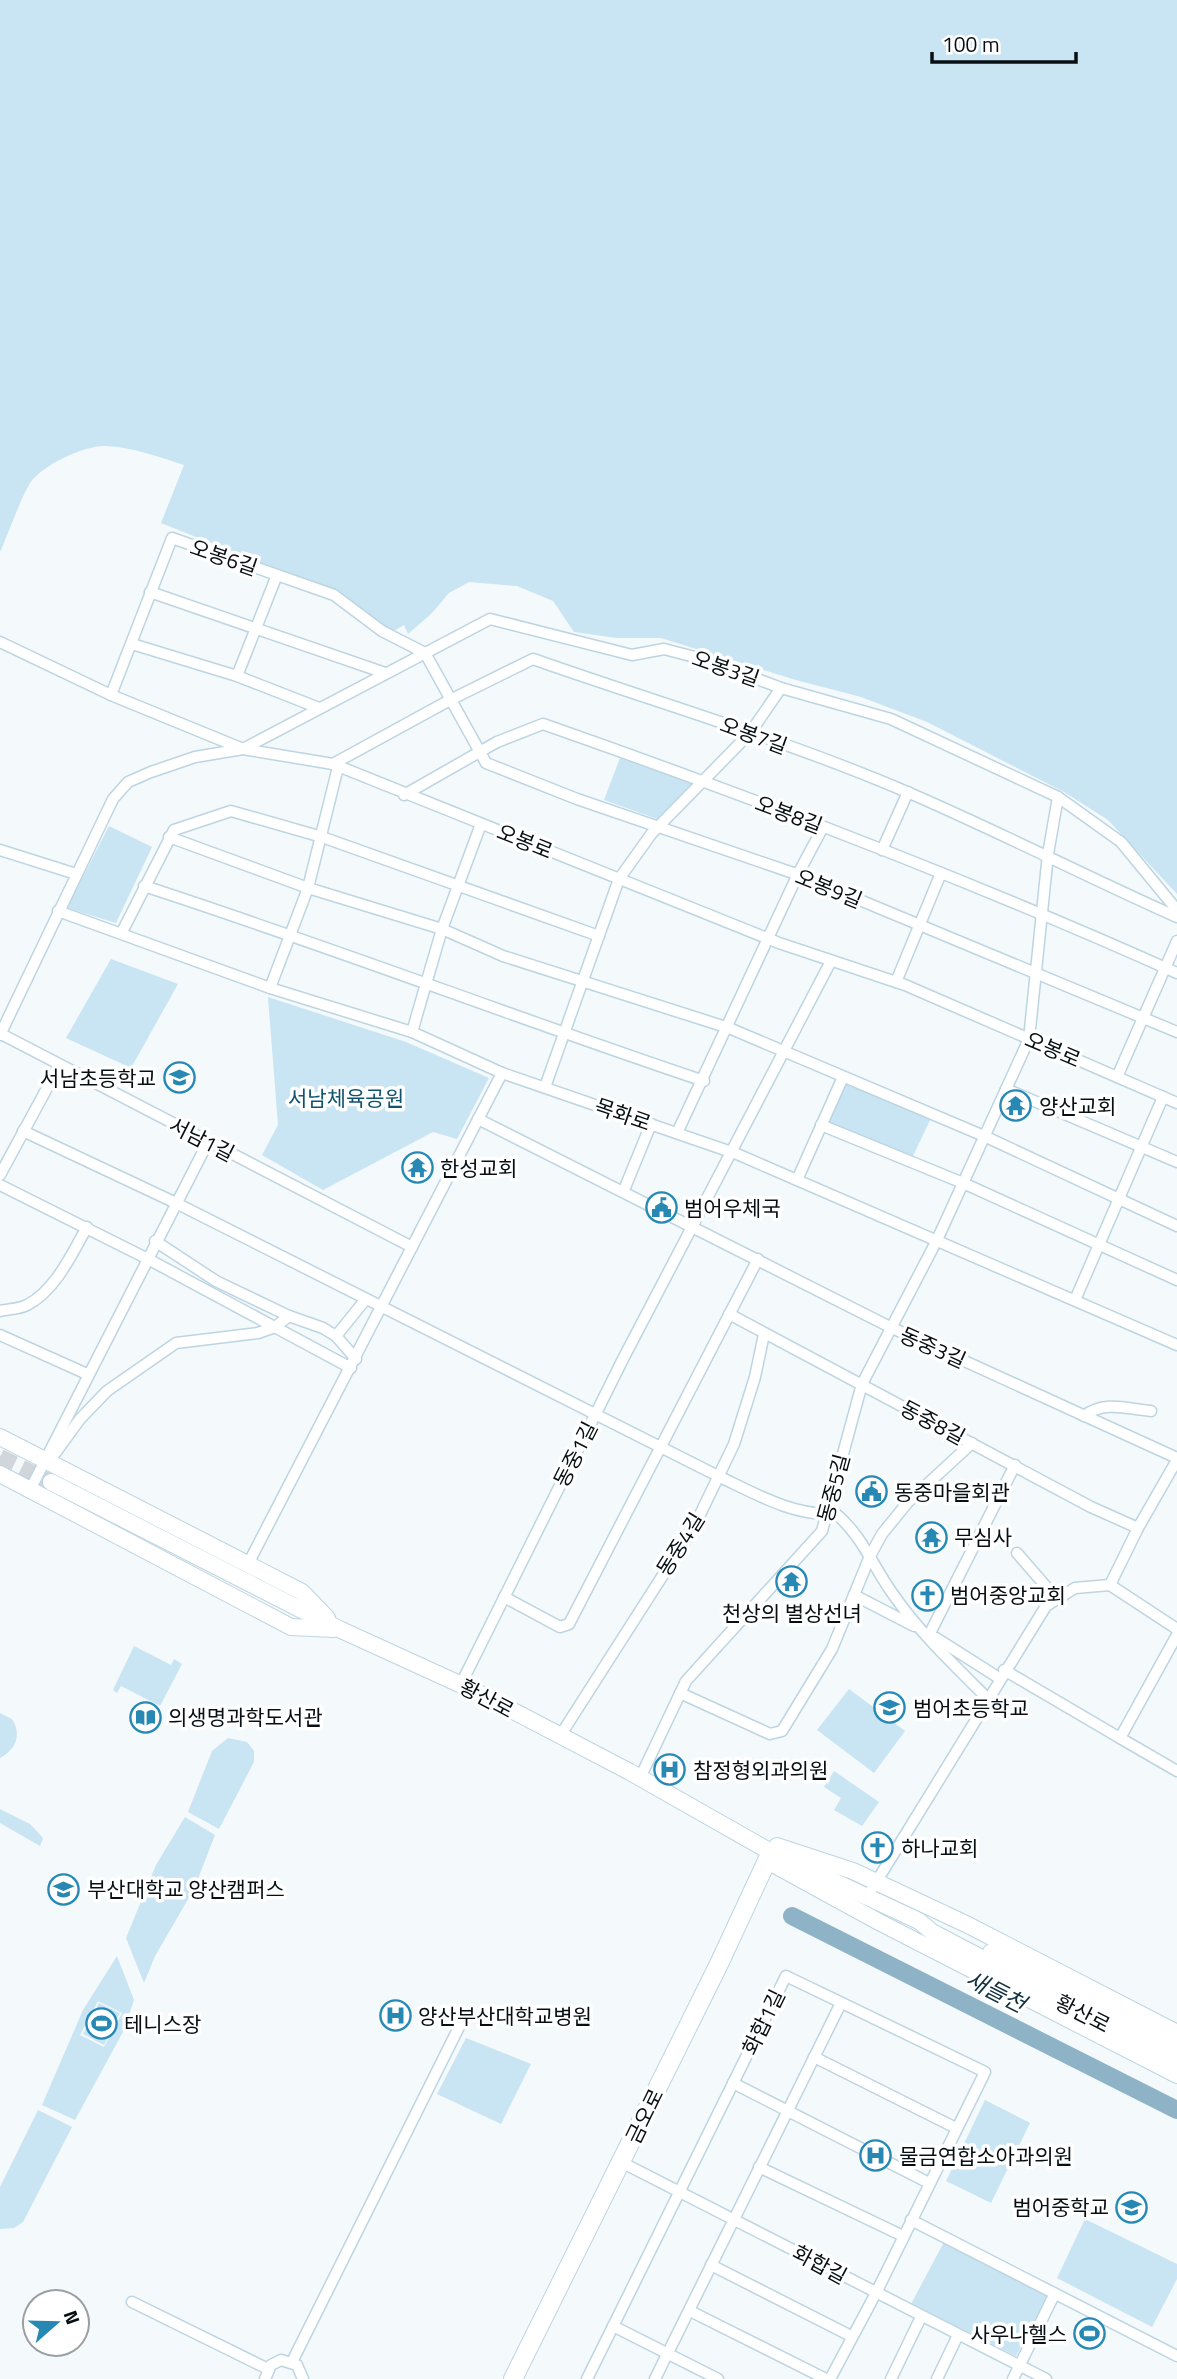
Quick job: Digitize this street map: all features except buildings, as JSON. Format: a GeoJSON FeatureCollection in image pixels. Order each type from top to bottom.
{"type":"FeatureCollection","features":[{"type":"Feature","properties":{"kind":"main road"},"geometry":{"type":"LineString","coordinates":[[0,1437],[49,1468],[302,1592],[339,1629]]}},
{"type":"Feature","properties":{"kind":"main road"},"geometry":{"type":"LineString","coordinates":[[49,1468],[40,1482],[51,1501]]}},
{"type":"Feature","properties":{"kind":"main road","name":"황산로"},"geometry":{"type":"LineString","coordinates":[[49,1468],[339,1629],[435,1671],[639,1777],[750,1839],[769,1856],[919,1921],[937,1924],[1177,2046]]}},
{"type":"Feature","properties":{"kind":"main road"},"geometry":{"type":"LineString","coordinates":[[0,1474],[291,1627],[339,1629]]}},
{"type":"Feature","properties":{"kind":"main road"},"geometry":{"type":"LineString","coordinates":[[750,1839],[853,1871],[968,1925],[1177,2033]]}},
{"type":"Feature","properties":{"kind":"main road"},"geometry":{"type":"LineString","coordinates":[[769,1856],[878,1922],[1177,2075]]}},
{"type":"Feature","properties":{"kind":"main road","name":"금오로"},"geometry":{"type":"LineString","coordinates":[[513,2379],[769,1856]]}},
{"type":"Feature","properties":{"kind":"main road","name":"황산로"},"geometry":{"type":"LineString","coordinates":[[919,1921],[932,1932],[1082,2013],[1177,2060]]}},
{"type":"Feature","properties":{"kind":"street","name":"오봉6길"},"geometry":{"type":"LineString","coordinates":[[111,695],[172,538],[334,595],[382,632],[425,653]]}},
{"type":"Feature","properties":{"kind":"street"},"geometry":{"type":"LineString","coordinates":[[237,676],[277,575]]}},
{"type":"Feature","properties":{"kind":"street"},"geometry":{"type":"LineString","coordinates":[[150,592],[385,673]]}},
{"type":"Feature","properties":{"kind":"street","name":"오봉3길"},"geometry":{"type":"LineString","coordinates":[[243,749],[490,619],[632,655],[664,649],[709,661],[781,688],[891,719],[1058,797],[1121,842],[1177,910]]}},
{"type":"Feature","properties":{"kind":"street"},"geometry":{"type":"LineString","coordinates":[[0,642],[111,695],[243,749]]}},
{"type":"Feature","properties":{"kind":"street"},"geometry":{"type":"LineString","coordinates":[[132,644],[237,676],[318,708]]}},
{"type":"Feature","properties":{"kind":"street"},"geometry":{"type":"LineString","coordinates":[[425,653],[481,753]]}},
{"type":"Feature","properties":{"kind":"street","name":"오봉7길"},"geometry":{"type":"LineString","coordinates":[[336,765],[450,700],[533,659],[750,733],[908,792],[1177,916]]}},
{"type":"Feature","properties":{"kind":"street"},"geometry":{"type":"LineString","coordinates":[[545,1087],[619,879],[660,826],[750,733],[781,688]]}},
{"type":"Feature","properties":{"kind":"street","name":"오봉8길"},"geometry":{"type":"LineString","coordinates":[[404,795],[497,742],[543,724],[705,781],[942,873],[1172,970]]}},
{"type":"Feature","properties":{"kind":"street","name":"오봉로"},"geometry":{"type":"LineString","coordinates":[[0,1034],[113,799],[128,782],[195,757],[243,749],[336,765],[404,795],[769,939],[895,982],[1177,1103]]}},
{"type":"Feature","properties":{"kind":"street","name":"오봉9길"},"geometry":{"type":"LineString","coordinates":[[481,753],[486,763],[578,799],[798,874],[1177,1032]]}},
{"type":"Feature","properties":{"kind":"street"},"geometry":{"type":"LineString","coordinates":[[270,988],[308,888],[322,837],[336,765]]}},
{"type":"Feature","properties":{"kind":"street"},"geometry":{"type":"LineString","coordinates":[[883,850],[908,792]]}},
{"type":"Feature","properties":{"kind":"street","name":"동중5길"},"geometry":{"type":"LineString","coordinates":[[639,1777],[686,1681],[818,1537],[862,1384],[937,1240],[1029,1039],[1048,855],[1058,797]]}},
{"type":"Feature","properties":{"kind":"street"},"geometry":{"type":"LineString","coordinates":[[122,932],[174,830],[231,811],[322,837],[460,884],[599,936]]}},
{"type":"Feature","properties":{"kind":"street"},"geometry":{"type":"LineString","coordinates":[[412,1032],[443,929],[481,824]]}},
{"type":"Feature","properties":{"kind":"street"},"geometry":{"type":"LineString","coordinates":[[677,1133],[729,1028],[798,874],[824,827]]}},
{"type":"Feature","properties":{"kind":"street"},"geometry":{"type":"LineString","coordinates":[[169,837],[308,888],[443,929],[503,956],[729,1028],[785,1054],[985,1136],[1177,1226]]}},
{"type":"Feature","properties":{"kind":"street"},"geometry":{"type":"LineString","coordinates":[[0,850],[76,874]]}},
{"type":"Feature","properties":{"kind":"street"},"geometry":{"type":"LineString","coordinates":[[895,982],[942,873]]}},
{"type":"Feature","properties":{"kind":"street"},"geometry":{"type":"LineString","coordinates":[[144,886],[291,934],[564,1034],[704,1081]]}},
{"type":"Feature","properties":{"kind":"street","name":"목화로"},"geometry":{"type":"LineString","coordinates":[[58,911],[122,932],[270,988],[412,1032],[502,1073],[731,1152],[1177,1345]]}},
{"type":"Feature","properties":{"kind":"street"},"geometry":{"type":"LineString","coordinates":[[1117,1077],[1143,1018],[1172,970],[1177,941]]}},
{"type":"Feature","properties":{"kind":"street","name":"동중1길"},"geometry":{"type":"LineString","coordinates":[[461,1684],[596,1412],[785,1054],[831,961]]}},
{"type":"Feature","properties":{"kind":"street","name":"서남1길"},"geometry":{"type":"LineString","coordinates":[[0,1034],[412,1247]]}},
{"type":"Feature","properties":{"kind":"street"},"geometry":{"type":"LineString","coordinates":[[0,1175],[60,1066]]}},
{"type":"Feature","properties":{"kind":"street"},"geometry":{"type":"LineString","coordinates":[[248,1564],[354,1364],[502,1073]]}},
{"type":"Feature","properties":{"kind":"street"},"geometry":{"type":"LineString","coordinates":[[797,1180],[843,1077]]}},
{"type":"Feature","properties":{"kind":"street"},"geometry":{"type":"LineString","coordinates":[[1006,1089],[1177,1161]]}},
{"type":"Feature","properties":{"kind":"street"},"geometry":{"type":"LineString","coordinates":[[1075,1300],[1163,1097]]}},
{"type":"Feature","properties":{"kind":"street"},"geometry":{"type":"LineString","coordinates":[[478,1119],[694,1227]]}},
{"type":"Feature","properties":{"kind":"street"},"geometry":{"type":"LineString","coordinates":[[624,1191],[651,1124]]}},
{"type":"Feature","properties":{"kind":"street"},"geometry":{"type":"LineString","coordinates":[[821,1125],[1099,1242],[1177,1280]]}},
{"type":"Feature","properties":{"kind":"street"},"geometry":{"type":"LineString","coordinates":[[23,1131],[176,1203],[596,1412],[718,1476],[762,1496],[824,1515],[835,1513],[850,1526],[918,1628]]}},
{"type":"Feature","properties":{"kind":"street"},"geometry":{"type":"LineString","coordinates":[[49,1468],[87,1374],[208,1142]]}},
{"type":"Feature","properties":{"kind":"street"},"geometry":{"type":"LineString","coordinates":[[0,1185],[87,1227],[275,1327],[354,1364]]}},
{"type":"Feature","properties":{"kind":"street"},"geometry":{"type":"LineString","coordinates":[[0,1311],[26,1306],[43,1293],[70,1257],[87,1227]]}},
{"type":"Feature","properties":{"kind":"street","name":"동중3길"},"geometry":{"type":"LineString","coordinates":[[694,1227],[890,1327],[1177,1459]]}},
{"type":"Feature","properties":{"kind":"street"},"geometry":{"type":"LineString","coordinates":[[155,1241],[216,1281],[336,1336],[354,1364]]}},
{"type":"Feature","properties":{"kind":"street"},"geometry":{"type":"LineString","coordinates":[[504,1597],[560,1627],[569,1624],[758,1259]]}},
{"type":"Feature","properties":{"kind":"street"},"geometry":{"type":"LineString","coordinates":[[336,1336],[366,1299]]}},
{"type":"Feature","properties":{"kind":"street","name":"동중8길"},"geometry":{"type":"LineString","coordinates":[[729,1314],[1138,1528]]}},
{"type":"Feature","properties":{"kind":"street"},"geometry":{"type":"LineString","coordinates":[[30,1490],[49,1468],[80,1419],[107,1391],[176,1343],[226,1338],[275,1327],[289,1316]]}},
{"type":"Feature","properties":{"kind":"street","name":"동중4길"},"geometry":{"type":"LineString","coordinates":[[560,1737],[695,1525],[744,1416],[764,1334]]}},
{"type":"Feature","properties":{"kind":"street"},"geometry":{"type":"LineString","coordinates":[[0,1335],[87,1374]]}},
{"type":"Feature","properties":{"kind":"street"},"geometry":{"type":"LineString","coordinates":[[1084,1416],[1095,1408],[1111,1405],[1151,1411]]}},
{"type":"Feature","properties":{"kind":"street"},"geometry":{"type":"LineString","coordinates":[[680,1693],[770,1734],[782,1731],[832,1649],[870,1556],[882,1534],[908,1502],[972,1443]]}},
{"type":"Feature","properties":{"kind":"street"},"geometry":{"type":"LineString","coordinates":[[1110,1585],[1177,1459]]}},
{"type":"Feature","properties":{"kind":"street"},"geometry":{"type":"LineString","coordinates":[[929,1636],[1015,1465]]}},
{"type":"Feature","properties":{"kind":"street"},"geometry":{"type":"LineString","coordinates":[[1017,1553],[1056,1598]]}},
{"type":"Feature","properties":{"kind":"street"},"geometry":{"type":"LineString","coordinates":[[867,1897],[1001,1674],[1046,1606],[1075,1588],[1110,1585],[1177,1629]]}},
{"type":"Feature","properties":{"kind":"street"},"geometry":{"type":"LineString","coordinates":[[854,1595],[1177,1771]]}},
{"type":"Feature","properties":{"kind":"street"},"geometry":{"type":"LineString","coordinates":[[1120,1738],[1177,1635]]}},
{"type":"Feature","properties":{"kind":"street"},"geometry":{"type":"LineString","coordinates":[[929,1636],[987,1698]]}},
{"type":"Feature","properties":{"kind":"street","name":"화합1길"},"geometry":{"type":"LineString","coordinates":[[587,2379],[786,1976],[985,2072],[956,2128]]}},
{"type":"Feature","properties":{"kind":"street"},"geometry":{"type":"LineString","coordinates":[[655,2379],[841,2003]]}},
{"type":"Feature","properties":{"kind":"street"},"geometry":{"type":"LineString","coordinates":[[292,2362],[464,2015]]}},
{"type":"Feature","properties":{"kind":"street"},"geometry":{"type":"LineString","coordinates":[[690,2311],[828,2379],[876,2293],[956,2128],[814,2057]]}},
{"type":"Feature","properties":{"kind":"street"},"geometry":{"type":"LineString","coordinates":[[733,2083],[929,2183]]}},
{"type":"Feature","properties":{"kind":"street","name":"화합길"},"geometry":{"type":"LineString","coordinates":[[621,2162],[1046,2379]]}},
{"type":"Feature","properties":{"kind":"street"},"geometry":{"type":"LineString","coordinates":[[759,2167],[903,2236]]}},
{"type":"Feature","properties":{"kind":"street"},"geometry":{"type":"LineString","coordinates":[[911,2220],[1177,2356]]}},
{"type":"Feature","properties":{"kind":"street"},"geometry":{"type":"LineString","coordinates":[[711,2265],[851,2336]]}},
{"type":"Feature","properties":{"kind":"street"},"geometry":{"type":"LineString","coordinates":[[1013,2379],[1054,2295]]}},
{"type":"Feature","properties":{"kind":"street"},"geometry":{"type":"LineString","coordinates":[[132,2302],[266,2374],[281,2360],[292,2362],[301,2370],[303,2379]]}},
{"type":"Feature","properties":{"kind":"street"},"geometry":{"type":"LineString","coordinates":[[891,2379],[921,2317]]}},
{"type":"Feature","properties":{"kind":"street"},"geometry":{"type":"LineString","coordinates":[[613,2326],[718,2379]]}},
{"type":"Feature","properties":{"kind":"street"},"geometry":{"type":"LineString","coordinates":[[937,2379],[958,2335]]}},
{"type":"Feature","properties":{"kind":"green space"},"geometry":{"type":"Polygon","coordinates":[[[0,0],[1177,0],[1177,894],[1108,820],[1064,792],[927,722],[861,697],[661,638],[617,638],[574,632],[553,601],[517,586],[469,582],[449,593],[432,613],[408,634],[404,625],[392,632],[348,598],[161,523],[184,465],[145,453],[126,448],[97,447],[76,453],[44,469],[30,483],[0,552],[0,0]]]}},
{"type":"Feature","properties":{"kind":"green space"},"geometry":{"type":"Polygon","coordinates":[[[620,758],[694,784],[660,820],[604,800],[620,758]]]}},
{"type":"Feature","properties":{"kind":"green space"},"geometry":{"type":"Polygon","coordinates":[[[109,826],[152,847],[116,923],[67,908],[109,826]]]}},
{"type":"Feature","properties":{"kind":"green space"},"geometry":{"type":"Polygon","coordinates":[[[111,959],[178,984],[131,1068],[66,1038],[111,959]]]}},
{"type":"Feature","properties":{"kind":"green space","name":"서남체육공원"},"geometry":{"type":"Polygon","coordinates":[[[268,997],[406,1042],[489,1078],[457,1139],[433,1132],[323,1190],[262,1155],[278,1125],[268,997]]]}},
{"type":"Feature","properties":{"kind":"green space"},"geometry":{"type":"Polygon","coordinates":[[[846,1082],[931,1118],[912,1158],[827,1123],[846,1082]]]}},
{"type":"Feature","properties":{"kind":"green space"},"geometry":{"type":"Polygon","coordinates":[[[134,1646],[171,1665],[174,1659],[182,1664],[160,1706],[121,1686],[117,1693],[113,1690],[134,1646]]]}},
{"type":"Feature","properties":{"kind":"green space"},"geometry":{"type":"Polygon","coordinates":[[[849,1689],[905,1731],[874,1773],[817,1730],[849,1689]]]}},
{"type":"Feature","properties":{"kind":"green space"},"geometry":{"type":"Polygon","coordinates":[[[0,1713],[12,1719],[17,1736],[10,1750],[0,1758],[0,1713]]]}},
{"type":"Feature","properties":{"kind":"green space"},"geometry":{"type":"Polygon","coordinates":[[[228,1738],[247,1742],[254,1751],[254,1762],[219,1829],[188,1812],[212,1751],[228,1738]]]}},
{"type":"Feature","properties":{"kind":"green space"},"geometry":{"type":"Polygon","coordinates":[[[834,1771],[879,1802],[862,1826],[834,1810],[841,1798],[824,1787],[834,1771]]]}},
{"type":"Feature","properties":{"kind":"green space"},"geometry":{"type":"Polygon","coordinates":[[[0,1809],[30,1824],[43,1838],[40,1846],[0,1823],[0,1809]]]}},
{"type":"Feature","properties":{"kind":"green space"},"geometry":{"type":"Polygon","coordinates":[[[185,1817],[215,1835],[194,1889],[155,1956],[144,1983],[126,1938],[156,1865],[185,1817]]]}},
{"type":"Feature","properties":{"kind":"green space"},"geometry":{"type":"Polygon","coordinates":[[[117,1956],[134,2000],[124,2030],[75,2120],[42,2105],[83,2010],[117,1956]],[[98,2001],[80,2035],[104,2047],[122,2013],[98,2001]]]}},
{"type":"Feature","properties":{"kind":"green space","name":"테니스장"},"geometry":{"type":"Polygon","coordinates":[[[99,2003],[120,2013],[104,2045],[83,2034],[99,2003]]]}},
{"type":"Feature","properties":{"kind":"green space"},"geometry":{"type":"Polygon","coordinates":[[[466,2038],[531,2064],[501,2124],[437,2094],[466,2038]]]}},
{"type":"Feature","properties":{"kind":"green space"},"geometry":{"type":"Polygon","coordinates":[[[985,2100],[1030,2123],[991,2203],[946,2181],[985,2100]]]}},
{"type":"Feature","properties":{"kind":"green space"},"geometry":{"type":"Polygon","coordinates":[[[38,2110],[72,2127],[23,2222],[14,2228],[0,2229],[0,2187],[38,2110]]]}},
{"type":"Feature","properties":{"kind":"green space"},"geometry":{"type":"Polygon","coordinates":[[[1085,2219],[1177,2264],[1177,2279],[1152,2327],[1057,2278],[1085,2219]]]}},
{"type":"Feature","properties":{"kind":"green space"},"geometry":{"type":"Polygon","coordinates":[[[945,2240],[1048,2295],[1016,2356],[911,2304],[945,2240]]]}},
{"type":"Feature","properties":{"kind":"waterway","name":"새들천"},"geometry":{"type":"LineString","coordinates":[[792,1916],[1177,2110]]}},
{"type":"Feature","properties":{"kind":"tunnel"},"geometry":{"type":"LineString","coordinates":[[0,1457],[51,1482]]}},
{"type":"Feature","properties":{"kind":"place","name":"서남초등학교"},"geometry":{"type":"Point","coordinates":[179,1078]}},
{"type":"Feature","properties":{"kind":"place","name":"양산교회"},"geometry":{"type":"Point","coordinates":[1016,1106]}},
{"type":"Feature","properties":{"kind":"place","name":"한성교회"},"geometry":{"type":"Point","coordinates":[417,1168]}},
{"type":"Feature","properties":{"kind":"place","name":"범어우체국"},"geometry":{"type":"Point","coordinates":[661,1208]}},
{"type":"Feature","properties":{"kind":"place","name":"동중마을회관"},"geometry":{"type":"Point","coordinates":[871,1492]}},
{"type":"Feature","properties":{"kind":"place","name":"무심사"},"geometry":{"type":"Point","coordinates":[931,1537]}},
{"type":"Feature","properties":{"kind":"place","name":"천상의 별상선녀"},"geometry":{"type":"Point","coordinates":[792,1581]}},
{"type":"Feature","properties":{"kind":"place","name":"범어중앙교회"},"geometry":{"type":"Point","coordinates":[927,1595]}},
{"type":"Feature","properties":{"kind":"place","name":"범어초등학교"},"geometry":{"type":"Point","coordinates":[890,1708]}},
{"type":"Feature","properties":{"kind":"place","name":"의생명과학도서관"},"geometry":{"type":"Point","coordinates":[145,1717]}},
{"type":"Feature","properties":{"kind":"place","name":"참정형외과의원"},"geometry":{"type":"Point","coordinates":[670,1770]}},
{"type":"Feature","properties":{"kind":"place","name":"하나교회"},"geometry":{"type":"Point","coordinates":[878,1848]}},
{"type":"Feature","properties":{"kind":"place","name":"부산대학교 양산캠퍼스"},"geometry":{"type":"Point","coordinates":[64,1889]}},
{"type":"Feature","properties":{"kind":"place","name":"양산부산대학교병원"},"geometry":{"type":"Point","coordinates":[395,2016]}},
{"type":"Feature","properties":{"kind":"place","name":"테니스장"},"geometry":{"type":"Point","coordinates":[101,2024]}},
{"type":"Feature","properties":{"kind":"place","name":"물금연합소아과의원"},"geometry":{"type":"Point","coordinates":[876,2156]}},
{"type":"Feature","properties":{"kind":"place","name":"범어중학교"},"geometry":{"type":"Point","coordinates":[1132,2207]}},
{"type":"Feature","properties":{"kind":"place","name":"사우나헬스"},"geometry":{"type":"Point","coordinates":[1090,2334]}}]}
